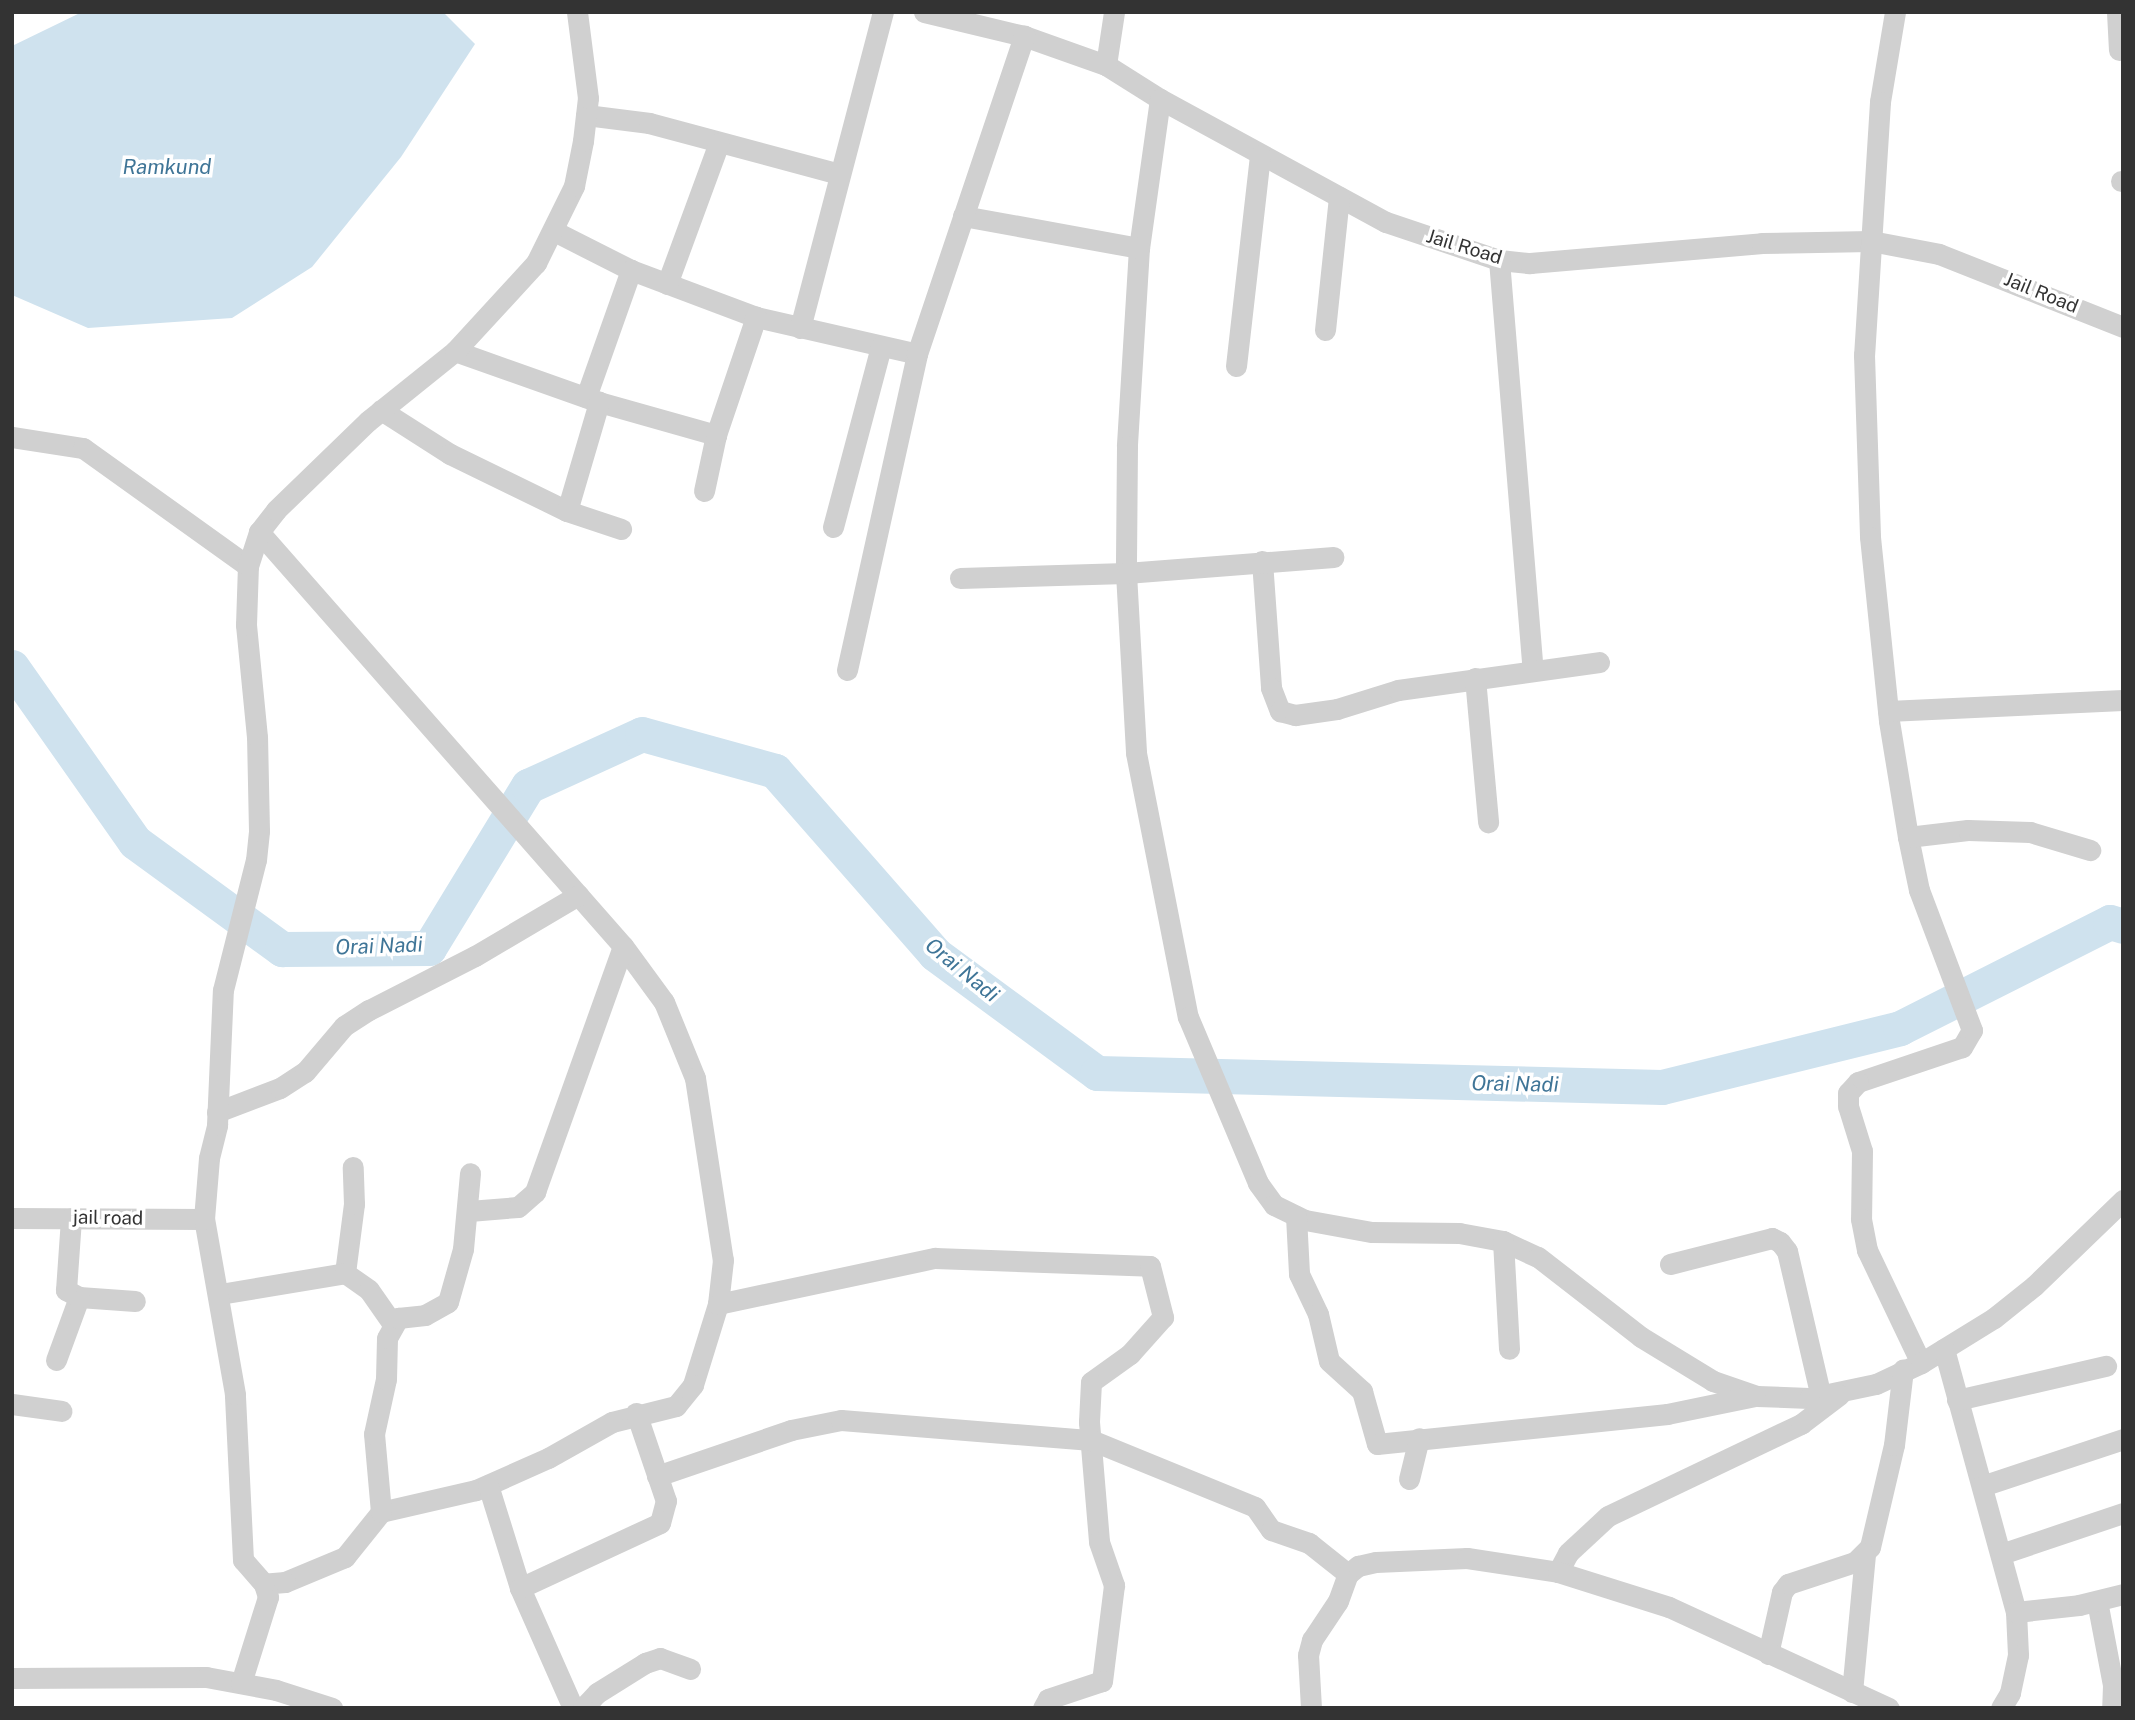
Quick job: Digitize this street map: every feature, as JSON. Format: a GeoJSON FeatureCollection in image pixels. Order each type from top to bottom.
{"type":"FeatureCollection","features":[{"type":"Feature","properties":{"kind":"street"},"geometry":{"type":"LineString","coordinates":[[241,1683],[265,1616],[264,1584],[243,1560],[240,1444],[220,1294],[204,1219],[217,1112],[228,970],[256,860],[257,737],[247,625],[248,566],[259,532],[276,510],[381,410],[455,351],[536,263],[574,186],[586,115],[577,12]]}},
{"type":"Feature","properties":{"kind":"street"},"geometry":{"type":"LineString","coordinates":[[800,328],[883,12]]}},
{"type":"Feature","properties":{"kind":"street","name":"Jail Road"},"geometry":{"type":"LineString","coordinates":[[924,12],[1024,36],[1105,65],[1260,155],[1386,222],[1499,260],[1530,263],[1762,243],[1871,241],[1938,254],[2123,327]]}},
{"type":"Feature","properties":{"kind":"street"},"geometry":{"type":"LineString","coordinates":[[1105,65],[1114,12]]}},
{"type":"Feature","properties":{"kind":"street"},"geometry":{"type":"LineString","coordinates":[[1852,1692],[1866,1554],[1912,1366],[1867,1250],[1861,1219],[1862,1151],[1848,1093],[1870,1075],[1962,1047],[1972,1030],[1919,890],[1908,837],[1888,710],[1870,537],[1864,355],[1880,102],[1895,12]]}},
{"type":"Feature","properties":{"kind":"street"},"geometry":{"type":"LineString","coordinates":[[2117,12],[2119,50]]}},
{"type":"Feature","properties":{"kind":"street"},"geometry":{"type":"LineString","coordinates":[[847,670],[917,354],[1024,36]]}},
{"type":"Feature","properties":{"kind":"street"},"geometry":{"type":"LineString","coordinates":[[1160,99],[1139,248],[1126,573],[1136,753],[1188,1017],[1258,1183],[1274,1205],[1296,1216],[1372,1232],[1458,1233],[1503,1241],[1538,1256],[1679,1362],[1713,1381],[1757,1396]]}},
{"type":"Feature","properties":{"kind":"street"},"geometry":{"type":"LineString","coordinates":[[586,115],[649,123],[839,174]]}},
{"type":"Feature","properties":{"kind":"street"},"geometry":{"type":"LineString","coordinates":[[667,284],[719,143]]}},
{"type":"Feature","properties":{"kind":"street"},"geometry":{"type":"LineString","coordinates":[[1236,366],[1260,155]]}},
{"type":"Feature","properties":{"kind":"street"},"geometry":{"type":"LineString","coordinates":[[1325,330],[1339,197]]}},
{"type":"Feature","properties":{"kind":"street"},"geometry":{"type":"LineString","coordinates":[[963,216],[1139,248]]}},
{"type":"Feature","properties":{"kind":"street"},"geometry":{"type":"LineString","coordinates":[[554,231],[631,270],[756,317],[917,354]]}},
{"type":"Feature","properties":{"kind":"street"},"geometry":{"type":"LineString","coordinates":[[1499,260],[1533,670]]}},
{"type":"Feature","properties":{"kind":"street"},"geometry":{"type":"LineString","coordinates":[[567,511],[593,399],[631,270]]}},
{"type":"Feature","properties":{"kind":"street"},"geometry":{"type":"LineString","coordinates":[[704,491],[716,435],[756,317]]}},
{"type":"Feature","properties":{"kind":"street"},"geometry":{"type":"LineString","coordinates":[[833,527],[881,346]]}},
{"type":"Feature","properties":{"kind":"street"},"geometry":{"type":"LineString","coordinates":[[455,351],[593,399],[716,435]]}},
{"type":"Feature","properties":{"kind":"street"},"geometry":{"type":"LineString","coordinates":[[381,410],[450,454],[567,511],[621,529]]}},
{"type":"Feature","properties":{"kind":"street"},"geometry":{"type":"LineString","coordinates":[[12,438],[83,448],[248,566]]}},
{"type":"Feature","properties":{"kind":"street"},"geometry":{"type":"LineString","coordinates":[[259,532],[623,946],[664,1002],[695,1078],[723,1260],[718,1304],[686,1396],[676,1406],[636,1413],[488,1485],[382,1512],[345,1557],[285,1581],[264,1584]]}},
{"type":"Feature","properties":{"kind":"street"},"geometry":{"type":"LineString","coordinates":[[960,578],[1126,573],[1333,557]]}},
{"type":"Feature","properties":{"kind":"street"},"geometry":{"type":"LineString","coordinates":[[1262,561],[1271,688],[1280,711],[1295,715],[1337,709],[1398,690],[1599,662]]}},
{"type":"Feature","properties":{"kind":"street"},"geometry":{"type":"LineString","coordinates":[[1475,678],[1488,822]]}},
{"type":"Feature","properties":{"kind":"street"},"geometry":{"type":"LineString","coordinates":[[1888,710],[2123,700]]}},
{"type":"Feature","properties":{"kind":"street"},"geometry":{"type":"LineString","coordinates":[[1908,837],[1968,830],[2030,832],[2090,850]]}},
{"type":"Feature","properties":{"kind":"street"},"geometry":{"type":"LineString","coordinates":[[217,1112],[280,1088],[306,1072],[352,1021],[578,895]]}},
{"type":"Feature","properties":{"kind":"street"},"geometry":{"type":"LineString","coordinates":[[469,1211],[519,1207],[535,1192],[623,946]]}},
{"type":"Feature","properties":{"kind":"street"},"geometry":{"type":"LineString","coordinates":[[345,1273],[354,1204],[353,1167]]}},
{"type":"Feature","properties":{"kind":"street"},"geometry":{"type":"LineString","coordinates":[[382,1512],[374,1434],[392,1323],[398,1318],[425,1315],[448,1302],[469,1211],[470,1173]]}},
{"type":"Feature","properties":{"kind":"street"},"geometry":{"type":"LineString","coordinates":[[1296,1216],[1299,1274],[1318,1314],[1329,1361],[1362,1391],[1377,1444],[1667,1414],[1757,1396],[1830,1396],[1912,1366],[1944,1349],[2034,1286],[2123,1200]]}},
{"type":"Feature","properties":{"kind":"street","name":"jail road"},"geometry":{"type":"LineString","coordinates":[[12,1218],[204,1219]]}},
{"type":"Feature","properties":{"kind":"street"},"geometry":{"type":"LineString","coordinates":[[71,1218],[66,1290],[79,1297],[135,1301]]}},
{"type":"Feature","properties":{"kind":"street"},"geometry":{"type":"LineString","coordinates":[[1670,1264],[1772,1238],[1780,1242],[1787,1251],[1830,1396]]}},
{"type":"Feature","properties":{"kind":"street"},"geometry":{"type":"LineString","coordinates":[[1503,1241],[1509,1349]]}},
{"type":"Feature","properties":{"kind":"street"},"geometry":{"type":"LineString","coordinates":[[718,1304],[935,1258],[1150,1266],[1163,1317],[1130,1354],[1091,1382],[1091,1440],[1099,1542],[1114,1585],[1102,1681],[1048,1699],[1043,1708]]}},
{"type":"Feature","properties":{"kind":"street"},"geometry":{"type":"LineString","coordinates":[[220,1294],[345,1273],[369,1290],[392,1323]]}},
{"type":"Feature","properties":{"kind":"street"},"geometry":{"type":"LineString","coordinates":[[56,1360],[79,1297]]}},
{"type":"Feature","properties":{"kind":"street"},"geometry":{"type":"LineString","coordinates":[[1944,1349],[2016,1612],[2018,1655],[2010,1693],[2001,1708]]}},
{"type":"Feature","properties":{"kind":"street"},"geometry":{"type":"LineString","coordinates":[[1957,1400],[2106,1366]]}},
{"type":"Feature","properties":{"kind":"street"},"geometry":{"type":"LineString","coordinates":[[1558,1572],[1568,1553],[1608,1516],[1801,1424],[1830,1396]]}},
{"type":"Feature","properties":{"kind":"street"},"geometry":{"type":"LineString","coordinates":[[12,1404],[62,1411]]}},
{"type":"Feature","properties":{"kind":"street"},"geometry":{"type":"LineString","coordinates":[[520,1588],[660,1523],[666,1501],[636,1413]]}},
{"type":"Feature","properties":{"kind":"street"},"geometry":{"type":"LineString","coordinates":[[657,1476],[791,1430],[841,1420],[1091,1440],[1255,1507],[1272,1530],[1309,1543],[1348,1574]]}},
{"type":"Feature","properties":{"kind":"street"},"geometry":{"type":"LineString","coordinates":[[1409,1479],[1419,1438]]}},
{"type":"Feature","properties":{"kind":"street"},"geometry":{"type":"LineString","coordinates":[[1982,1486],[2123,1439]]}},
{"type":"Feature","properties":{"kind":"street"},"geometry":{"type":"LineString","coordinates":[[488,1485],[520,1588],[573,1708]]}},
{"type":"Feature","properties":{"kind":"street"},"geometry":{"type":"LineString","coordinates":[[2001,1554],[2123,1513]]}},
{"type":"Feature","properties":{"kind":"street"},"geometry":{"type":"LineString","coordinates":[[1768,1654],[1782,1592],[1788,1584],[1866,1554]]}},
{"type":"Feature","properties":{"kind":"street"},"geometry":{"type":"LineString","coordinates":[[1311,1708],[1308,1655],[1312,1640],[1338,1601],[1348,1574],[1358,1566],[1376,1562],[1467,1558],[1558,1572],[1669,1607],[1884,1707]]}},
{"type":"Feature","properties":{"kind":"street"},"geometry":{"type":"LineString","coordinates":[[2016,1612],[2097,1601],[2123,1594]]}},
{"type":"Feature","properties":{"kind":"street"},"geometry":{"type":"LineString","coordinates":[[2097,1601],[2118,1684],[2112,1708]]}},
{"type":"Feature","properties":{"kind":"street"},"geometry":{"type":"LineString","coordinates":[[583,1708],[597,1693],[645,1662],[660,1658],[690,1668]]}},
{"type":"Feature","properties":{"kind":"street"},"geometry":{"type":"LineString","coordinates":[[12,1678],[170,1676],[241,1683],[332,1708]]}},
{"type":"Feature","properties":{"kind":"water","name":"Ramkund"},"geometry":{"type":"Polygon","coordinates":[[[82,12],[443,12],[475,44],[401,157],[312,267],[232,318],[88,328],[12,295],[12,46],[82,12]]]}},
{"type":"Feature","properties":{"kind":"waterway","name":"Orai Nadi"},"geometry":{"type":"LineString","coordinates":[[12,667],[135,842],[282,949],[429,948],[528,786],[642,734],[775,771],[935,954],[1097,1073],[1662,1087],[1900,1028],[2110,922],[2123,926]]}}]}
